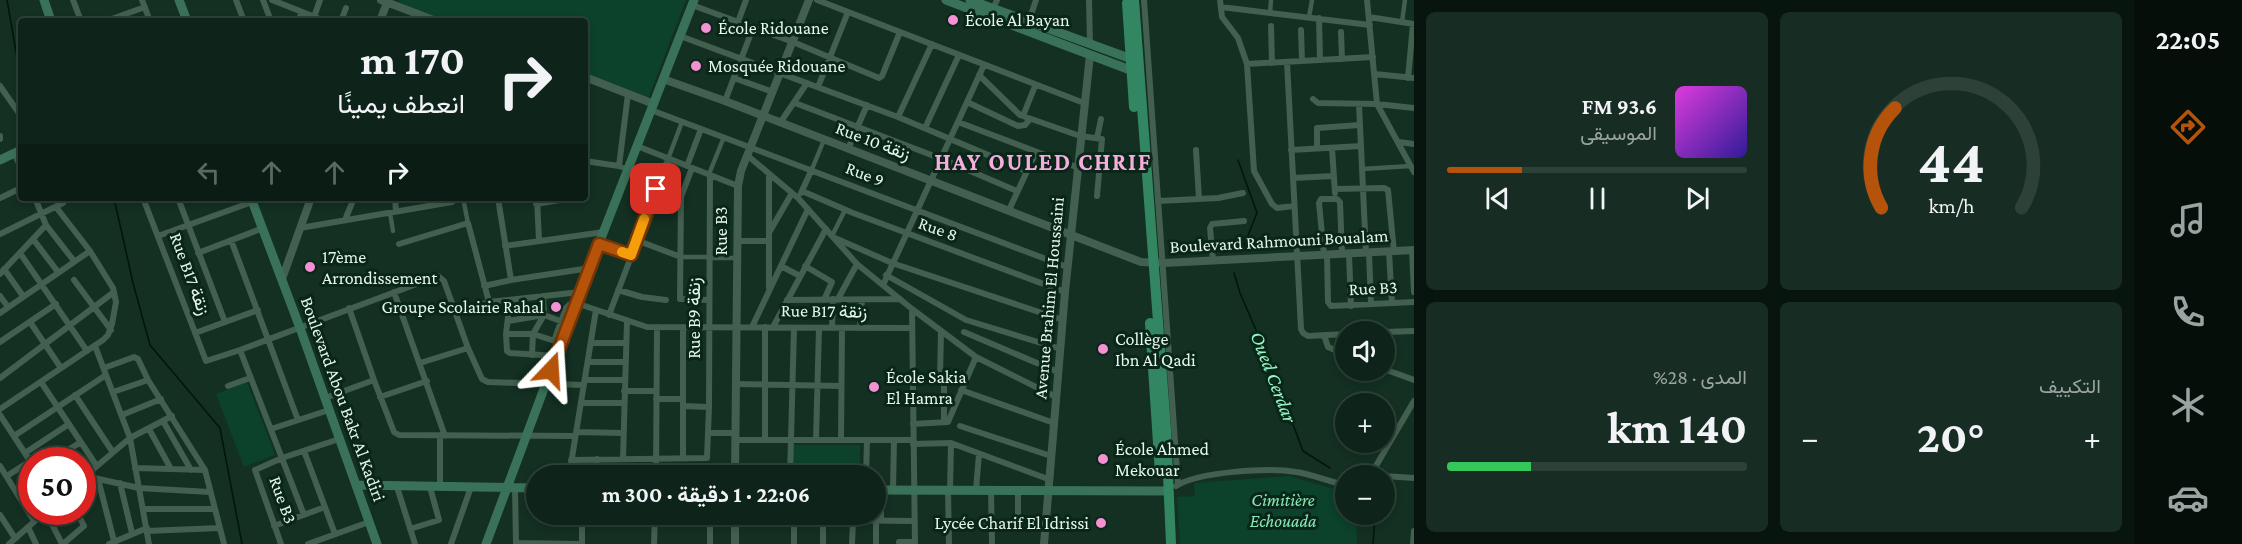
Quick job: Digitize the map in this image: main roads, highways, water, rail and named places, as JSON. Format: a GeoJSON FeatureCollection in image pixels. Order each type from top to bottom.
{"type":"FeatureCollection","features":[{"type":"Feature","properties":{"kind":"main road"},"geometry":{"type":"LineString","coordinates":[[44,0],[50,18]]}},
{"type":"Feature","properties":{"kind":"main road"},"geometry":{"type":"LineString","coordinates":[[179,0],[186,18]]}},
{"type":"Feature","properties":{"kind":"main road"},"geometry":{"type":"LineString","coordinates":[[946,0],[993,8],[1090,55],[1138,67]]}},
{"type":"Feature","properties":{"kind":"main road"},"geometry":{"type":"LineString","coordinates":[[970,0],[1090,44],[1138,67]]}},
{"type":"Feature","properties":{"kind":"main road"},"geometry":{"type":"LineString","coordinates":[[1127,0],[1138,67]]}},
{"type":"Feature","properties":{"kind":"main road"},"geometry":{"type":"LineString","coordinates":[[1134,0],[1166,429],[1165,544]]}},
{"type":"Feature","properties":{"kind":"main road"},"geometry":{"type":"LineString","coordinates":[[486,544],[511,488],[526,436],[556,356],[557,342],[576,303],[604,232],[624,167],[637,146],[693,3]]}},
{"type":"Feature","properties":{"kind":"main road"},"geometry":{"type":"LineString","coordinates":[[0,160],[17,152]]}},
{"type":"Feature","properties":{"kind":"main road","name":"Boulevard Abou Bakr Al Kadiri"},"geometry":{"type":"LineString","coordinates":[[252,201],[377,544]]}},
{"type":"Feature","properties":{"kind":"main road"},"geometry":{"type":"LineString","coordinates":[[356,485],[526,488]]}},
{"type":"Feature","properties":{"kind":"main road"},"geometry":{"type":"LineString","coordinates":[[886,490],[1164,492]]}},
{"type":"Feature","properties":{"kind":"main road"},"geometry":{"type":"LineString","coordinates":[[1164,492],[1171,544]]}},
{"type":"Feature","properties":{"kind":"waterway"},"geometry":{"type":"LineString","coordinates":[[7,0],[18,63]]}},
{"type":"Feature","properties":{"kind":"waterway","name":"Oued Cerdar"},"geometry":{"type":"LineString","coordinates":[[1238,160],[1257,213],[1242,250]]}},
{"type":"Feature","properties":{"kind":"waterway"},"geometry":{"type":"LineString","coordinates":[[115,201],[150,345],[220,428],[242,544]]}},
{"type":"Feature","properties":{"kind":"waterway","name":"Oued Cerdar"},"geometry":{"type":"LineString","coordinates":[[1234,273],[1303,451],[1330,468]]}},
{"type":"Feature","properties":{"kind":"waterway","name":"Oued Cerdar"},"geometry":{"type":"LineString","coordinates":[[1373,544],[1374,525]]}},
{"type":"Feature","properties":{"kind":"place","name":"École Al Bayan"},"geometry":{"type":"Point","coordinates":[953,20]}},
{"type":"Feature","properties":{"kind":"place","name":"École Ridouane"},"geometry":{"type":"Point","coordinates":[706,28]}},
{"type":"Feature","properties":{"kind":"place","name":"Mosquée Ridouane"},"geometry":{"type":"Point","coordinates":[696,66]}},
{"type":"Feature","properties":{"kind":"place","name":"17ème Arrondissement"},"geometry":{"type":"Point","coordinates":[310,267]}},
{"type":"Feature","properties":{"kind":"place","name":"Groupe Scolairie Rahal"},"geometry":{"type":"Point","coordinates":[556,307]}},
{"type":"Feature","properties":{"kind":"place","name":"Collège Ibn Al Qadi"},"geometry":{"type":"Point","coordinates":[1103,349]}},
{"type":"Feature","properties":{"kind":"place","name":"École Sakia El Hamra"},"geometry":{"type":"Point","coordinates":[874,387]}},
{"type":"Feature","properties":{"kind":"place","name":"École Ahmed Mekouar"},"geometry":{"type":"Point","coordinates":[1103,459]}},
{"type":"Feature","properties":{"kind":"place","name":"Lycée Charif El Idrissi"},"geometry":{"type":"Point","coordinates":[1101,523]}},
{"type":"Feature","properties":{"kind":"district","name":"HAY OULED CHRIF"},"geometry":{"type":"Point","coordinates":[1043,162]}},
{"type":"Feature","properties":{"kind":"park label","name":"Cimitière Echouada"},"geometry":{"type":"Point","coordinates":[1283,510]}}]}
